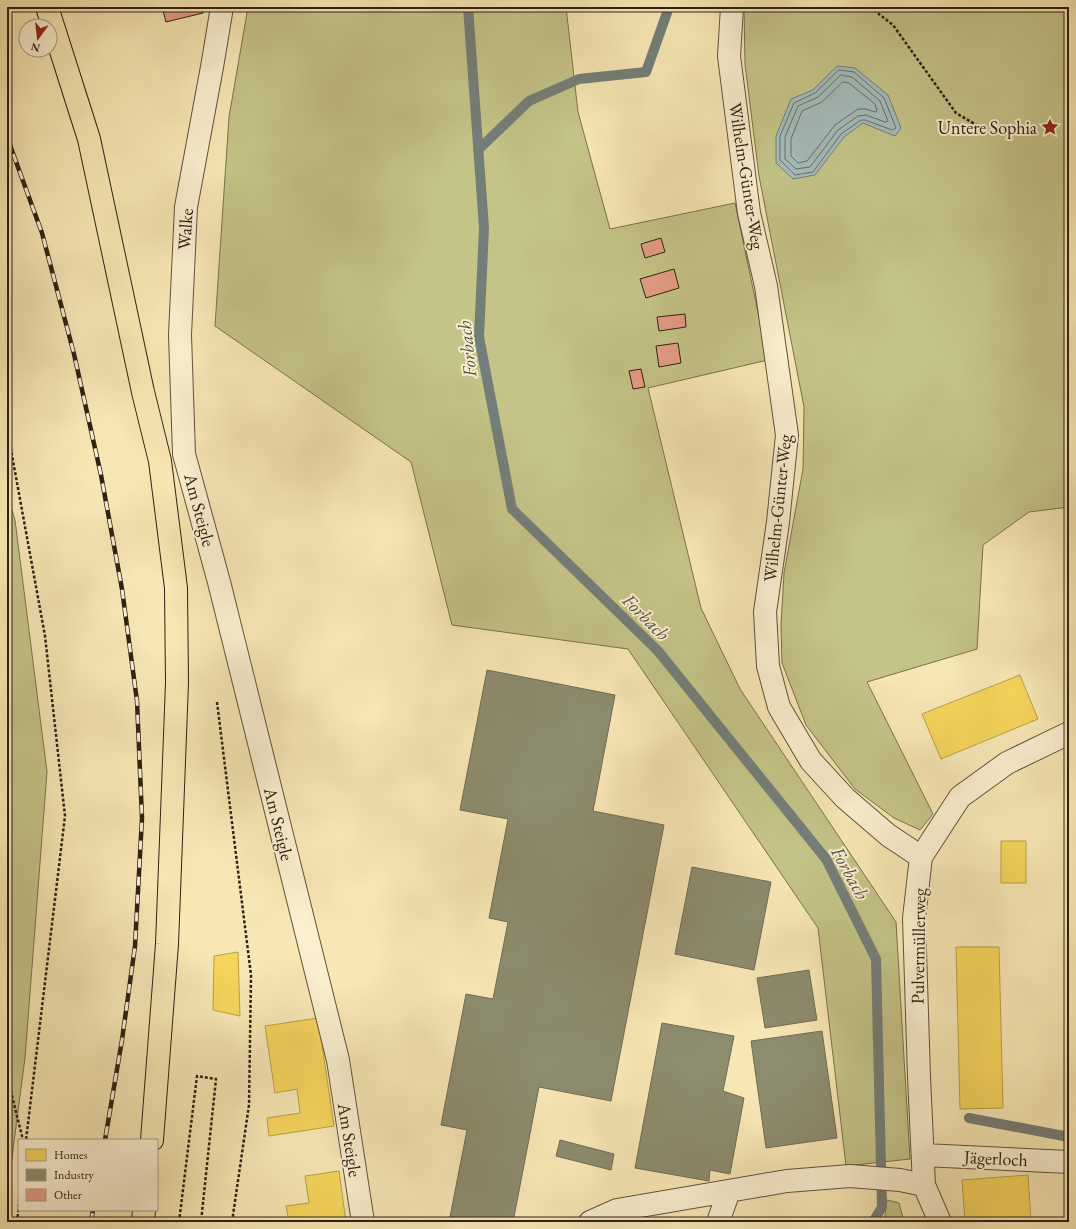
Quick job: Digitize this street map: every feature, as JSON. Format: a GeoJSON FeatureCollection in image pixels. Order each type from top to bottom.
{"type":"FeatureCollection","features":[{"type":"Feature","properties":{"kind":"main road"},"geometry":{"type":"LineString","coordinates":[[47,7],[89,138],[143,392],[160,461],[176,588],[177,683],[167,944],[152,1139]]}},
{"type":"Feature","properties":{"kind":"main road"},"geometry":{"type":"LineString","coordinates":[[143,1222],[144,1211]]}},
{"type":"Feature","properties":{"kind":"street","name":"Walke"},"geometry":{"type":"LineString","coordinates":[[184,454],[180,334],[186,206],[222,7]]}},
{"type":"Feature","properties":{"kind":"street","name":"Wilhelm-Günter-Weg"},"geometry":{"type":"LineString","coordinates":[[732,7],[729,56],[745,182],[749,213],[766,286],[787,434],[778,522],[765,612],[768,666],[779,707],[810,761],[845,798],[888,835],[921,857]]}},
{"type":"Feature","properties":{"kind":"street","name":"Am Steigle"},"geometry":{"type":"LineString","coordinates":[[160,461],[184,454],[219,582],[338,1060],[363,1222]]}},
{"type":"Feature","properties":{"kind":"street","name":"Pulvermüllerweg"},"geometry":{"type":"LineString","coordinates":[[924,1186],[914,918],[921,857],[960,797],[1007,763],[1069,732]]}},
{"type":"Feature","properties":{"kind":"street","name":"Jägerloch"},"geometry":{"type":"LineString","coordinates":[[923,1155],[1069,1162]]}},
{"type":"Feature","properties":{"kind":"street"},"geometry":{"type":"LineString","coordinates":[[590,1222],[617,1210],[787,1181],[850,1176],[900,1180],[924,1186],[940,1222]]}},
{"type":"Feature","properties":{"kind":"street"},"geometry":{"type":"LineString","coordinates":[[718,1222],[729,1191]]}},
{"type":"Feature","properties":{"kind":"path"},"geometry":{"type":"LineString","coordinates":[[870,7],[893,25],[956,113],[985,130],[1003,130]]}},
{"type":"Feature","properties":{"kind":"path"},"geometry":{"type":"LineString","coordinates":[[7,428],[45,636],[65,816],[24,1139]]}},
{"type":"Feature","properties":{"kind":"path"},"geometry":{"type":"LineString","coordinates":[[217,699],[251,975],[249,1105],[232,1222]]}},
{"type":"Feature","properties":{"kind":"path"},"geometry":{"type":"LineString","coordinates":[[7,1076],[24,1139]]}},
{"type":"Feature","properties":{"kind":"path"},"geometry":{"type":"LineString","coordinates":[[179,1222],[197,1076],[216,1079],[201,1222]]}},
{"type":"Feature","properties":{"kind":"path"},"geometry":{"type":"LineString","coordinates":[[17,1222],[18,1211]]}},
{"type":"Feature","properties":{"kind":"shaded area"},"geometry":{"type":"Polygon","coordinates":[[[248,7],[566,7],[578,112],[610,229],[735,203],[768,360],[648,388],[701,608],[740,689],[896,922],[910,1159],[846,1166],[818,928],[628,649],[452,625],[411,462],[215,326],[229,117],[248,7]]]}},
{"type":"Feature","properties":{"kind":"shaded area"},"geometry":{"type":"Polygon","coordinates":[[[744,7],[1069,7],[1069,507],[1029,512],[983,545],[977,649],[867,682],[933,814],[920,830],[894,818],[855,789],[806,725],[782,663],[781,625],[784,573],[803,469],[804,407],[759,176],[745,64],[744,7]]]}},
{"type":"Feature","properties":{"kind":"shaded area"},"geometry":{"type":"Polygon","coordinates":[[[7,494],[15,520],[47,772],[25,1058],[7,1195],[7,494]]]}},
{"type":"Feature","properties":{"kind":"shaded area"},"geometry":{"type":"Polygon","coordinates":[[[887,1200],[899,1203],[903,1218],[902,1222],[884,1222],[887,1200]]]}},
{"type":"Feature","properties":{"kind":"water"},"geometry":{"type":"Polygon","coordinates":[[[837,66],[855,68],[888,95],[901,128],[895,136],[863,123],[844,137],[815,175],[793,179],[776,163],[776,136],[791,99],[813,90],[837,66]]]}},
{"type":"Feature","properties":{"kind":"building: Homes"},"geometry":{"type":"Polygon","coordinates":[[[1020,675],[1038,719],[941,759],[922,714],[1020,675]]]}},
{"type":"Feature","properties":{"kind":"building: Homes"},"geometry":{"type":"Polygon","coordinates":[[[1001,841],[1026,841],[1026,883],[1001,883],[1001,841]]]}},
{"type":"Feature","properties":{"kind":"building: Homes"},"geometry":{"type":"Polygon","coordinates":[[[956,947],[999,947],[1003,1108],[960,1109],[956,947]]]}},
{"type":"Feature","properties":{"kind":"building: Homes"},"geometry":{"type":"Polygon","coordinates":[[[238,952],[240,1016],[213,1010],[214,956],[238,952]]]}},
{"type":"Feature","properties":{"kind":"building: Homes"},"geometry":{"type":"Polygon","coordinates":[[[318,1018],[334,1126],[269,1136],[267,1118],[300,1113],[297,1089],[275,1093],[265,1026],[318,1018]]]}},
{"type":"Feature","properties":{"kind":"building: Homes"},"geometry":{"type":"Polygon","coordinates":[[[339,1171],[346,1222],[289,1222],[286,1206],[309,1203],[305,1176],[339,1171]]]}},
{"type":"Feature","properties":{"kind":"building: Homes"},"geometry":{"type":"Polygon","coordinates":[[[1028,1175],[1031,1222],[965,1222],[962,1180],[1028,1175]]]}},
{"type":"Feature","properties":{"kind":"building: Industry"},"geometry":{"type":"Polygon","coordinates":[[[487,670],[615,695],[593,811],[664,825],[611,1101],[539,1087],[513,1222],[449,1222],[467,1130],[441,1125],[466,994],[493,999],[508,922],[489,918],[508,819],[460,810],[487,670]]]}},
{"type":"Feature","properties":{"kind":"building: Industry"},"geometry":{"type":"Polygon","coordinates":[[[692,867],[771,882],[754,970],[675,954],[692,867]]]}},
{"type":"Feature","properties":{"kind":"building: Industry"},"geometry":{"type":"Polygon","coordinates":[[[809,970],[817,1020],[765,1028],[757,978],[809,970]]]}},
{"type":"Feature","properties":{"kind":"building: Industry"},"geometry":{"type":"Polygon","coordinates":[[[662,1023],[734,1036],[723,1091],[744,1098],[730,1174],[710,1170],[709,1181],[635,1168],[662,1023]]]}},
{"type":"Feature","properties":{"kind":"building: Industry"},"geometry":{"type":"Polygon","coordinates":[[[822,1031],[837,1138],[766,1148],[751,1041],[822,1031]]]}},
{"type":"Feature","properties":{"kind":"building: Industry"},"geometry":{"type":"Polygon","coordinates":[[[560,1140],[614,1154],[611,1170],[556,1156],[560,1140]]]}},
{"type":"Feature","properties":{"kind":"building: Other"},"geometry":{"type":"Polygon","coordinates":[[[162,7],[202,7],[203,13],[166,22],[162,7]]]}},
{"type":"Feature","properties":{"kind":"building: Other"},"geometry":{"type":"Polygon","coordinates":[[[661,238],[665,252],[645,258],[641,244],[661,238]]]}},
{"type":"Feature","properties":{"kind":"building: Other"},"geometry":{"type":"Polygon","coordinates":[[[674,269],[679,288],[646,298],[640,279],[674,269]]]}},
{"type":"Feature","properties":{"kind":"building: Other"},"geometry":{"type":"Polygon","coordinates":[[[685,314],[686,327],[659,331],[657,317],[685,314]]]}},
{"type":"Feature","properties":{"kind":"building: Other"},"geometry":{"type":"Polygon","coordinates":[[[678,343],[681,363],[659,367],[656,346],[678,343]]]}},
{"type":"Feature","properties":{"kind":"building: Other"},"geometry":{"type":"Polygon","coordinates":[[[641,369],[645,387],[633,389],[629,371],[641,369]]]}},
{"type":"Feature","properties":{"kind":"waterway","name":"Forbach"},"geometry":{"type":"LineString","coordinates":[[468,7],[484,228],[479,337],[512,509],[658,651],[826,859],[876,959],[882,1207],[873,1222]]}},
{"type":"Feature","properties":{"kind":"waterway"},"geometry":{"type":"LineString","coordinates":[[478,150],[529,101],[579,79],[646,72],[669,7]]}},
{"type":"Feature","properties":{"kind":"waterway"},"geometry":{"type":"LineString","coordinates":[[969,1118],[1069,1137]]}},
{"type":"Feature","properties":{"kind":"railway"},"geometry":{"type":"LineString","coordinates":[[7,137],[42,233],[74,354],[101,475],[122,589],[137,701],[142,818],[135,946],[122,1040],[105,1139]]}},
{"type":"Feature","properties":{"kind":"railway"},"geometry":{"type":"LineString","coordinates":[[91,1222],[93,1211]]}},
{"type":"Feature","properties":{"kind":"place","name":"Untere Sophia"},"geometry":{"type":"Point","coordinates":[1050,127]}}]}
